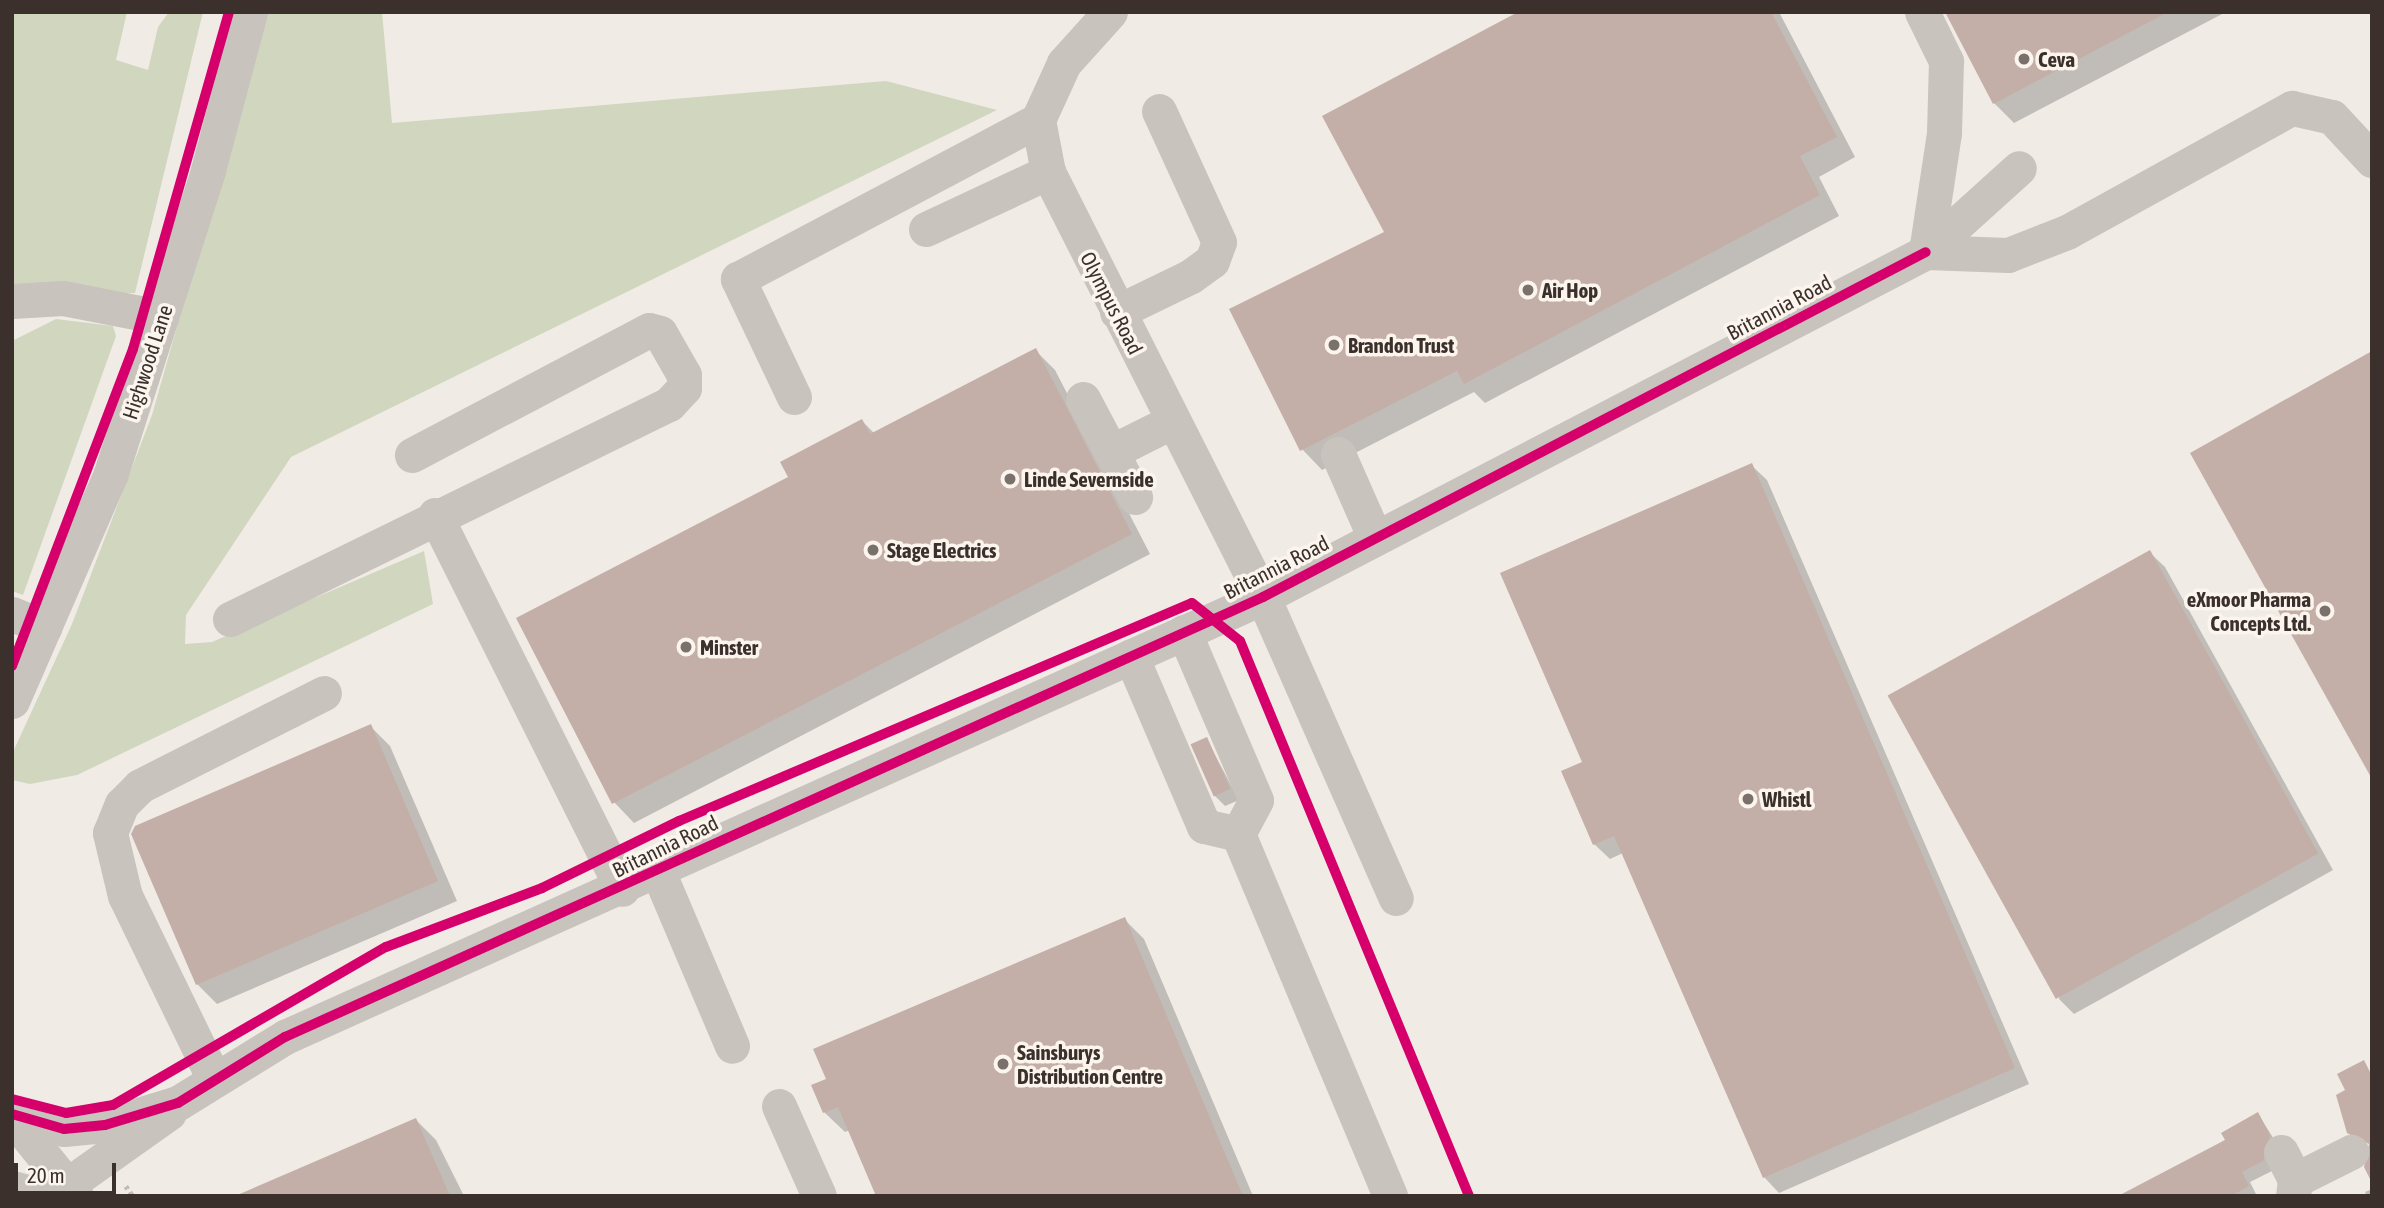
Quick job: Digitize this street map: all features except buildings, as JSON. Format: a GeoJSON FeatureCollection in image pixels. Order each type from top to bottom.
{"type":"FeatureCollection","features":[{"type":"Feature","properties":{"kind":"street","name":"Highwood Lane"},"geometry":{"type":"LineString","coordinates":[[12,701],[111,473],[161,317],[250,12]]}},
{"type":"Feature","properties":{"kind":"street"},"geometry":{"type":"LineString","coordinates":[[794,397],[738,279],[1038,120],[1064,63],[1110,12]]}},
{"type":"Feature","properties":{"kind":"street"},"geometry":{"type":"LineString","coordinates":[[1922,12],[1946,61],[1944,133],[1926,251],[2008,255],[2067,232],[2292,108],[2332,117],[2372,160]]}},
{"type":"Feature","properties":{"kind":"street"},"geometry":{"type":"LineString","coordinates":[[1117,312],[1191,276],[1212,261],[1219,242],[1159,111]]}},
{"type":"Feature","properties":{"kind":"street","name":"Olympus Road"},"geometry":{"type":"LineString","coordinates":[[1038,120],[1048,172],[1263,597],[1396,898]]}},
{"type":"Feature","properties":{"kind":"street","name":"Britannia Road"},"geometry":{"type":"LineString","coordinates":[[12,1188],[34,1194],[73,1189],[157,1128],[178,1103],[285,1037],[622,889],[657,869],[1263,597],[1926,251],[2019,168]]}},
{"type":"Feature","properties":{"kind":"street"},"geometry":{"type":"LineString","coordinates":[[926,229],[1048,172]]}},
{"type":"Feature","properties":{"kind":"street"},"geometry":{"type":"LineString","coordinates":[[12,301],[63,298],[161,317]]}},
{"type":"Feature","properties":{"kind":"street"},"geometry":{"type":"LineString","coordinates":[[230,619],[435,514],[669,404],[684,388],[684,375],[660,333],[649,330],[412,455]]}},
{"type":"Feature","properties":{"kind":"street"},"geometry":{"type":"LineString","coordinates":[[1083,399],[1135,497]]}},
{"type":"Feature","properties":{"kind":"street"},"geometry":{"type":"LineString","coordinates":[[1111,452],[1173,421]]}},
{"type":"Feature","properties":{"kind":"street"},"geometry":{"type":"LineString","coordinates":[[1338,454],[1375,538]]}},
{"type":"Feature","properties":{"kind":"street"},"geometry":{"type":"LineString","coordinates":[[435,514],[622,889]]}},
{"type":"Feature","properties":{"kind":"street"},"geometry":{"type":"LineString","coordinates":[[12,614],[45,627]]}},
{"type":"Feature","properties":{"kind":"street"},"geometry":{"type":"LineString","coordinates":[[1184,632],[1256,800],[1238,834]]}},
{"type":"Feature","properties":{"kind":"street"},"geometry":{"type":"LineString","coordinates":[[1131,656],[1204,825],[1238,834]]}},
{"type":"Feature","properties":{"kind":"street"},"geometry":{"type":"LineString","coordinates":[[214,1079],[125,896],[110,833],[122,804],[140,786],[324,693]]}},
{"type":"Feature","properties":{"kind":"street"},"geometry":{"type":"LineString","coordinates":[[1238,834],[1390,1196]]}},
{"type":"Feature","properties":{"kind":"street"},"geometry":{"type":"LineString","coordinates":[[657,869],[732,1046]]}},
{"type":"Feature","properties":{"kind":"street","name":"Britannia Road"},"geometry":{"type":"LineString","coordinates":[[12,1116],[64,1129],[105,1125],[178,1103]]}},
{"type":"Feature","properties":{"kind":"street"},"geometry":{"type":"LineString","coordinates":[[779,1106],[819,1196]]}},
{"type":"Feature","properties":{"kind":"street","name":"Britannia Road"},"geometry":{"type":"LineString","coordinates":[[12,1116],[73,1189]]}},
{"type":"Feature","properties":{"kind":"street"},"geometry":{"type":"LineString","coordinates":[[2290,1176],[2351,1152]]}},
{"type":"Feature","properties":{"kind":"green space"},"geometry":{"type":"Polygon","coordinates":[[[12,12],[127,12],[116,60],[148,70],[158,27],[169,12],[203,12],[135,293],[12,294],[12,12]]]}},
{"type":"Feature","properties":{"kind":"green space"},"geometry":{"type":"Polygon","coordinates":[[[266,12],[382,12],[392,123],[886,81],[997,110],[291,457],[186,615],[185,644],[212,642],[424,551],[433,604],[77,775],[30,784],[12,780],[12,754],[72,624],[152,415],[266,12]]]}},
{"type":"Feature","properties":{"kind":"green space"},"geometry":{"type":"Polygon","coordinates":[[[56,319],[113,326],[116,336],[23,595],[12,591],[12,341],[56,319]]]}},
{"type":"Feature","properties":{"kind":"cycle path"},"geometry":{"type":"LineString","coordinates":[[12,666],[133,349],[229,12]]}},
{"type":"Feature","properties":{"kind":"cycle path"},"geometry":{"type":"LineString","coordinates":[[12,1114],[64,1129],[105,1125],[178,1103],[285,1037],[1263,597],[1926,252]]}},
{"type":"Feature","properties":{"kind":"cycle path"},"geometry":{"type":"LineString","coordinates":[[12,1099],[66,1113],[113,1105],[386,947],[542,888],[679,821],[1192,603],[1240,641],[1469,1196]]}},
{"type":"Feature","properties":{"kind":"place","name":"Ceva"},"geometry":{"type":"Point","coordinates":[2024,59]}},
{"type":"Feature","properties":{"kind":"place","name":"Air Hop"},"geometry":{"type":"Point","coordinates":[1528,290]}},
{"type":"Feature","properties":{"kind":"place","name":"Brandon Trust"},"geometry":{"type":"Point","coordinates":[1334,345]}},
{"type":"Feature","properties":{"kind":"place","name":"Linde Severnside"},"geometry":{"type":"Point","coordinates":[1010,479]}},
{"type":"Feature","properties":{"kind":"place","name":"Stage Electrics"},"geometry":{"type":"Point","coordinates":[873,550]}},
{"type":"Feature","properties":{"kind":"place","name":"eXmoor Pharma Concepts Ltd."},"geometry":{"type":"Point","coordinates":[2325,611]}},
{"type":"Feature","properties":{"kind":"place","name":"Minster"},"geometry":{"type":"Point","coordinates":[686,647]}},
{"type":"Feature","properties":{"kind":"place","name":"Whistl"},"geometry":{"type":"Point","coordinates":[1748,799]}},
{"type":"Feature","properties":{"kind":"place","name":"Sainsburys Distribution Centre"},"geometry":{"type":"Point","coordinates":[1003,1064]}}]}
